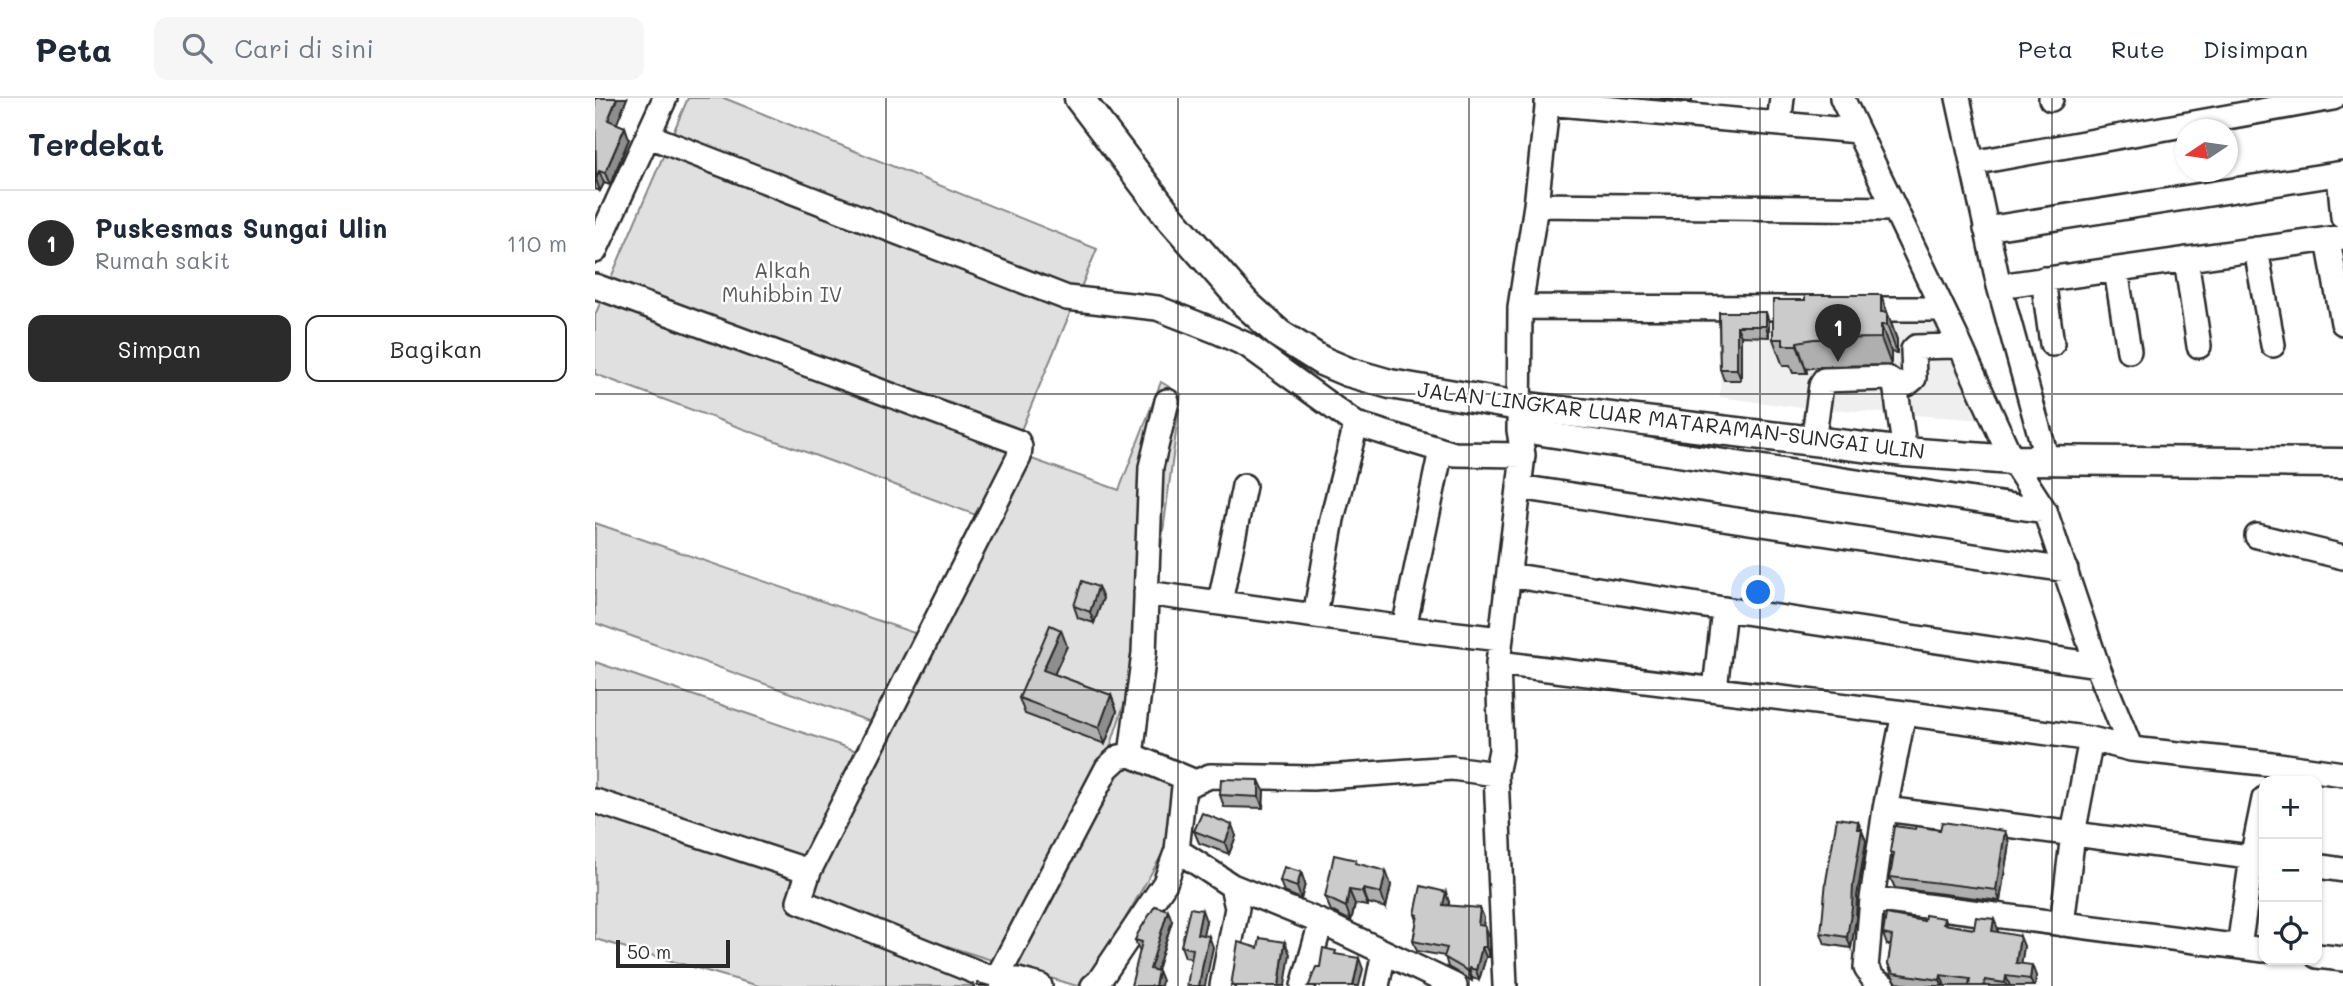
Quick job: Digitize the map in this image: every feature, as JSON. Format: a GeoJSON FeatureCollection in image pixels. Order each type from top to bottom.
{"type":"FeatureCollection","features":[{"type":"Feature","properties":{"kind":"main road","name":"JALAN LINGKAR LUAR MATARAMAN-SUNGAI ULIN"},"geometry":{"type":"LineString","coordinates":[[1079,98],[1167,214],[1245,303],[1279,334],[1322,361],[1348,372],[1519,418],[2012,460],[2343,463]]}},
{"type":"Feature","properties":{"kind":"street"},"geometry":{"type":"LineString","coordinates":[[595,251],[666,98]]}},
{"type":"Feature","properties":{"kind":"street"},"geometry":{"type":"LineString","coordinates":[[1779,124],[1782,98]]}},
{"type":"Feature","properties":{"kind":"street"},"geometry":{"type":"LineString","coordinates":[[1842,98],[1959,342],[2012,460],[2045,511],[2097,665],[2131,750]]}},
{"type":"Feature","properties":{"kind":"street"},"geometry":{"type":"LineString","coordinates":[[1958,98],[1999,286],[2047,460]]}},
{"type":"Feature","properties":{"kind":"street"},"geometry":{"type":"LineString","coordinates":[[1972,163],[2333,98]]}},
{"type":"Feature","properties":{"kind":"street"},"geometry":{"type":"LineString","coordinates":[[1505,986],[1496,774],[1501,750],[1498,663],[1523,454],[1519,418],[1520,307],[1536,205],[1547,100],[1702,107],[1779,124],[1857,131]]}},
{"type":"Feature","properties":{"kind":"street"},"geometry":{"type":"LineString","coordinates":[[649,136],[1067,298],[1157,308],[1193,321],[1247,345],[1356,424],[1454,454],[1523,454]]}},
{"type":"Feature","properties":{"kind":"street"},"geometry":{"type":"LineString","coordinates":[[1986,229],[2341,174],[2343,217]]}},
{"type":"Feature","properties":{"kind":"street"},"geometry":{"type":"LineString","coordinates":[[1536,205],[1894,208]]}},
{"type":"Feature","properties":{"kind":"street"},"geometry":{"type":"LineString","coordinates":[[1999,286],[2336,238],[2343,323]]}},
{"type":"Feature","properties":{"kind":"street"},"geometry":{"type":"LineString","coordinates":[[2256,249],[2273,345]]}},
{"type":"Feature","properties":{"kind":"street"},"geometry":{"type":"LineString","coordinates":[[2186,259],[2199,346]]}},
{"type":"Feature","properties":{"kind":"street"},"geometry":{"type":"LineString","coordinates":[[2116,270],[2129,351]]}},
{"type":"Feature","properties":{"kind":"street"},"geometry":{"type":"LineString","coordinates":[[2043,279],[2052,344]]}},
{"type":"Feature","properties":{"kind":"street"},"geometry":{"type":"LineString","coordinates":[[595,286],[1018,442],[1019,457],[810,871],[799,901],[986,983],[1018,980],[1040,986]]}},
{"type":"Feature","properties":{"kind":"street"},"geometry":{"type":"LineString","coordinates":[[1520,307],[1942,309]]}},
{"type":"Feature","properties":{"kind":"street"},"geometry":{"type":"LineString","coordinates":[[1813,441],[1824,380],[1887,378],[1895,384],[1907,384],[1914,378],[1913,350],[1916,347],[1953,346],[1959,342]]}},
{"type":"Feature","properties":{"kind":"street"},"geometry":{"type":"LineString","coordinates":[[1895,384],[1905,452]]}},
{"type":"Feature","properties":{"kind":"street"},"geometry":{"type":"LineString","coordinates":[[1131,755],[1144,653],[1151,467],[1167,401]]}},
{"type":"Feature","properties":{"kind":"street"},"geometry":{"type":"LineString","coordinates":[[1519,418],[2045,511]]}},
{"type":"Feature","properties":{"kind":"street"},"geometry":{"type":"LineString","coordinates":[[1315,616],[1332,519],[1356,424]]}},
{"type":"Feature","properties":{"kind":"street"},"geometry":{"type":"LineString","coordinates":[[1404,628],[1441,450]]}},
{"type":"Feature","properties":{"kind":"street"},"geometry":{"type":"LineString","coordinates":[[1220,602],[1244,486]]}},
{"type":"Feature","properties":{"kind":"street"},"geometry":{"type":"LineString","coordinates":[[1519,486],[2066,570]]}},
{"type":"Feature","properties":{"kind":"street"},"geometry":{"type":"LineString","coordinates":[[2257,536],[2343,557]]}},
{"type":"Feature","properties":{"kind":"street"},"geometry":{"type":"LineString","coordinates":[[1509,575],[2097,665]]}},
{"type":"Feature","properties":{"kind":"street"},"geometry":{"type":"LineString","coordinates":[[1146,593],[1501,639]]}},
{"type":"Feature","properties":{"kind":"street"},"geometry":{"type":"LineString","coordinates":[[1715,688],[1724,610]]}},
{"type":"Feature","properties":{"kind":"street"},"geometry":{"type":"LineString","coordinates":[[1498,663],[1715,688],[2091,739],[2131,750],[2270,772],[2343,774]]}},
{"type":"Feature","properties":{"kind":"street"},"geometry":{"type":"LineString","coordinates":[[1884,986],[1874,980],[1866,968],[1872,899],[1885,809],[1904,713]]}},
{"type":"Feature","properties":{"kind":"street"},"geometry":{"type":"LineString","coordinates":[[2062,924],[2073,834],[2091,739]]}},
{"type":"Feature","properties":{"kind":"street"},"geometry":{"type":"LineString","coordinates":[[986,983],[1107,768],[1119,757],[1131,755],[1193,781]]}},
{"type":"Feature","properties":{"kind":"street"},"geometry":{"type":"LineString","coordinates":[[1099,984],[1165,883],[1177,850],[1184,787],[1193,781],[1210,776],[1313,778],[1452,768],[1496,774]]}},
{"type":"Feature","properties":{"kind":"street"},"geometry":{"type":"LineString","coordinates":[[595,801],[810,871]]}},
{"type":"Feature","properties":{"kind":"street"},"geometry":{"type":"LineString","coordinates":[[1885,809],[2258,858]]}},
{"type":"Feature","properties":{"kind":"street"},"geometry":{"type":"LineString","coordinates":[[2239,947],[2260,839]]}},
{"type":"Feature","properties":{"kind":"street"},"geometry":{"type":"LineString","coordinates":[[1177,850],[1232,886],[1321,922],[1455,986]]}},
{"type":"Feature","properties":{"kind":"street"},"geometry":{"type":"LineString","coordinates":[[2322,867],[2343,870]]}},
{"type":"Feature","properties":{"kind":"street"},"geometry":{"type":"LineString","coordinates":[[1222,986],[1237,908],[1232,886]]}},
{"type":"Feature","properties":{"kind":"street"},"geometry":{"type":"LineString","coordinates":[[1872,899],[2259,949]]}},
{"type":"Feature","properties":{"kind":"street"},"geometry":{"type":"LineString","coordinates":[[1303,986],[1321,922]]}},
{"type":"Feature","properties":{"kind":"street"},"geometry":{"type":"LineString","coordinates":[[1377,986],[1384,952]]}},
{"type":"Feature","properties":{"kind":"street"},"geometry":{"type":"LineString","coordinates":[[2322,957],[2343,959]]}},
{"type":"Feature","properties":{"kind":"shaded area"},"geometry":{"type":"Polygon","coordinates":[[[1721,310],[1934,319],[1984,420],[1786,406],[1720,397],[1721,310]]]}},
{"type":"Feature","properties":{"kind":"green space","name":"Alkah Muhibbin IV"},"geometry":{"type":"Polygon","coordinates":[[[688,98],[724,98],[1097,249],[984,518],[595,374],[595,315],[688,98]]]}},
{"type":"Feature","properties":{"kind":"green space"},"geometry":{"type":"Polygon","coordinates":[[[1161,382],[1181,394],[1157,578],[1127,695],[1109,751],[1185,782],[1184,816],[1089,982],[1077,986],[941,944],[807,898],[889,729],[935,649],[1029,458],[1119,490],[1161,382]]]}},
{"type":"Feature","properties":{"kind":"green space"},"geometry":{"type":"Polygon","coordinates":[[[595,523],[923,636],[874,723],[595,623],[595,523]]]}},
{"type":"Feature","properties":{"kind":"green space"},"geometry":{"type":"Polygon","coordinates":[[[595,662],[863,753],[832,810],[795,913],[1005,986],[759,986],[595,939],[595,662]]]}},
{"type":"Feature","properties":{"kind":"building"},"geometry":{"type":"Polygon","coordinates":[[[595,98],[617,98],[608,120],[625,127],[605,173],[599,171],[596,179],[595,98]]]}},
{"type":"Feature","properties":{"kind":"building"},"geometry":{"type":"Polygon","coordinates":[[[1805,295],[1881,295],[1881,312],[1887,312],[1887,325],[1881,325],[1881,338],[1814,339],[1797,342],[1797,345],[1783,345],[1783,339],[1773,339],[1773,300],[1805,300],[1805,295]]]}},
{"type":"Feature","properties":{"kind":"building"},"geometry":{"type":"Polygon","coordinates":[[[1719,312],[1766,312],[1766,326],[1737,326],[1737,369],[1720,369],[1719,312]]]}},
{"type":"Feature","properties":{"kind":"building"},"geometry":{"type":"Polygon","coordinates":[[[1082,581],[1098,587],[1090,612],[1074,606],[1082,581]]]}},
{"type":"Feature","properties":{"kind":"building"},"geometry":{"type":"Polygon","coordinates":[[[1050,625],[1061,630],[1043,670],[1111,695],[1099,728],[1019,698],[1050,625]]]}},
{"type":"Feature","properties":{"kind":"building"},"geometry":{"type":"Polygon","coordinates":[[[1221,779],[1259,780],[1259,797],[1220,795],[1221,779]]]}},
{"type":"Feature","properties":{"kind":"building"},"geometry":{"type":"Polygon","coordinates":[[[1202,813],[1232,825],[1225,843],[1194,831],[1202,813]]]}},
{"type":"Feature","properties":{"kind":"building"},"geometry":{"type":"Polygon","coordinates":[[[1837,818],[1858,821],[1857,829],[1862,829],[1847,937],[1821,933],[1826,881],[1837,818]]]}},
{"type":"Feature","properties":{"kind":"building"},"geometry":{"type":"Polygon","coordinates":[[[1942,822],[2005,831],[1996,890],[1890,877],[1894,853],[1890,852],[1894,826],[1940,830],[1942,822]]]}},
{"type":"Feature","properties":{"kind":"building"},"geometry":{"type":"Polygon","coordinates":[[[1334,855],[1386,871],[1381,893],[1363,889],[1362,892],[1349,890],[1346,907],[1325,897],[1334,855]]]}},
{"type":"Feature","properties":{"kind":"building"},"geometry":{"type":"Polygon","coordinates":[[[1284,867],[1301,872],[1297,887],[1280,881],[1284,867]]]}},
{"type":"Feature","properties":{"kind":"building"},"geometry":{"type":"Polygon","coordinates":[[[1421,886],[1446,892],[1443,905],[1480,908],[1478,925],[1485,926],[1486,947],[1482,947],[1476,970],[1469,968],[1468,971],[1444,957],[1447,948],[1413,941],[1421,886]]]}},
{"type":"Feature","properties":{"kind":"building"},"geometry":{"type":"Polygon","coordinates":[[[1155,906],[1168,910],[1150,969],[1158,971],[1155,986],[1131,986],[1142,942],[1135,940],[1155,906]]]}},
{"type":"Feature","properties":{"kind":"building"},"geometry":{"type":"Polygon","coordinates":[[[1190,908],[1202,910],[1197,934],[1209,936],[1199,986],[1187,986],[1193,949],[1181,946],[1190,908]]]}},
{"type":"Feature","properties":{"kind":"building"},"geometry":{"type":"Polygon","coordinates":[[[1886,914],[1924,921],[1925,915],[1944,918],[1943,924],[1974,929],[1976,917],[1994,919],[1992,931],[2020,936],[2016,963],[2032,965],[2030,979],[2006,976],[2005,983],[1985,980],[1984,986],[1969,986],[1970,979],[1941,975],[1940,980],[1894,973],[1888,964],[1892,936],[1883,934],[1886,914]]]}},
{"type":"Feature","properties":{"kind":"building"},"geometry":{"type":"Polygon","coordinates":[[[1260,938],[1285,942],[1279,986],[1231,986],[1238,942],[1258,948],[1260,938]]]}},
{"type":"Feature","properties":{"kind":"building"},"geometry":{"type":"Polygon","coordinates":[[[1323,948],[1336,951],[1335,954],[1359,958],[1353,986],[1308,986],[1316,967],[1320,967],[1323,948]]]}},
{"type":"Feature","properties":{"kind":"place","name":"Puskesmas Sungai Ulin"},"geometry":{"type":"Point","coordinates":[1838,362]}}]}
